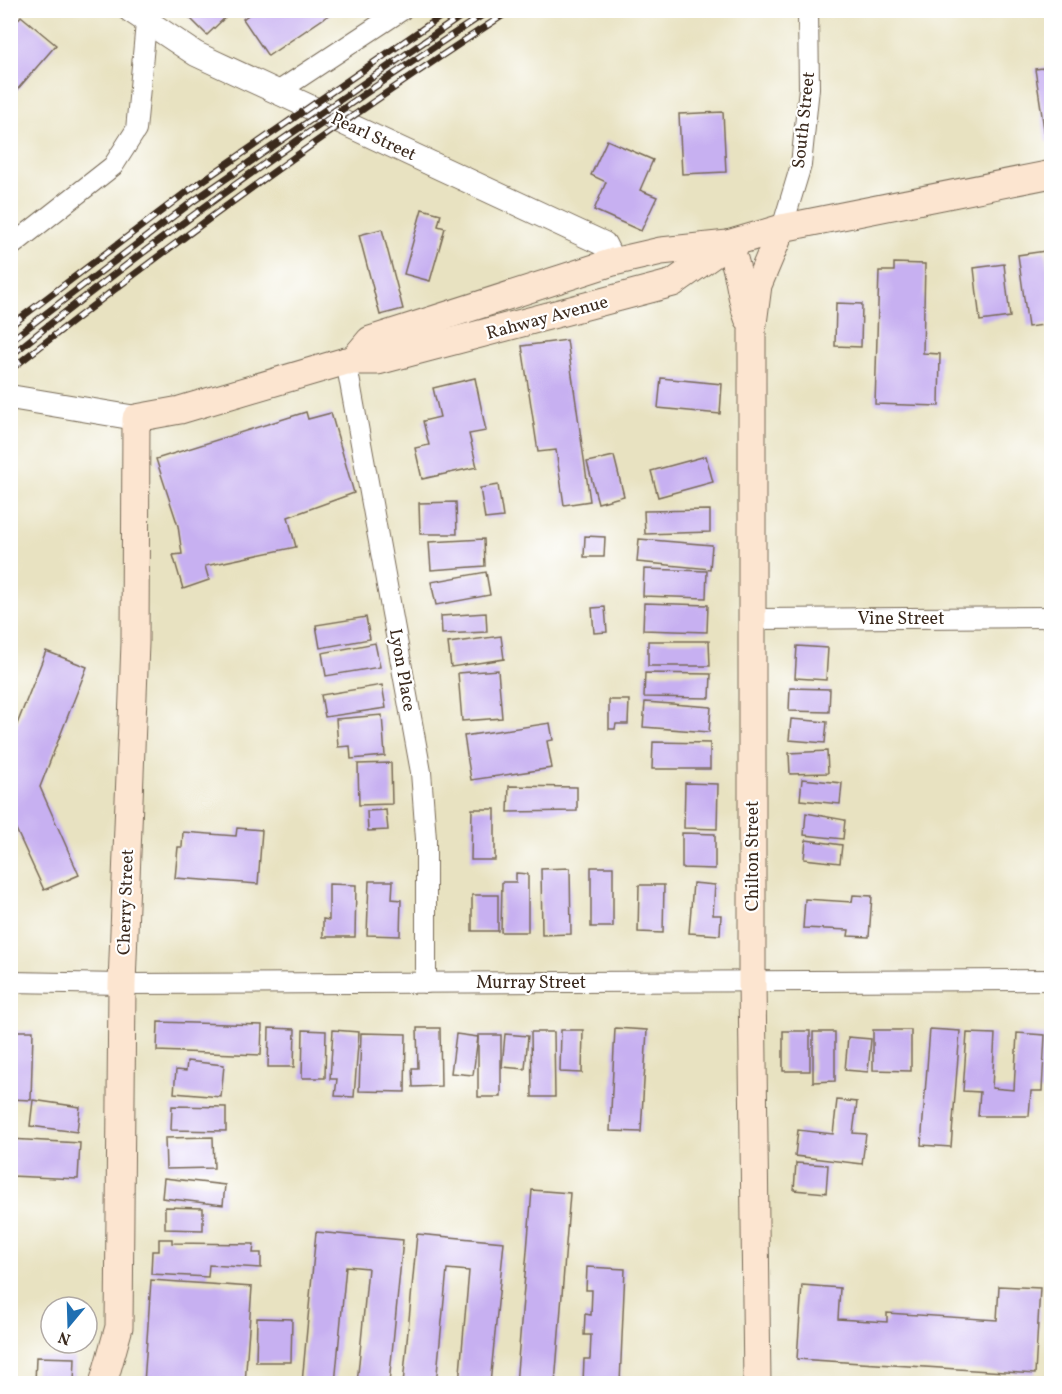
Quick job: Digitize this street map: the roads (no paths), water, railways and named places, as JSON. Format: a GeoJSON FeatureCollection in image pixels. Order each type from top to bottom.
{"type":"FeatureCollection","features":[{"type":"Feature","properties":{"kind":"main road","name":"Rahway Avenue"},"geometry":{"type":"LineString","coordinates":[[350,360],[370,340],[613,262],[661,251],[728,244],[782,228],[1052,174]]}},
{"type":"Feature","properties":{"kind":"main road","name":"Chilton Street"},"geometry":{"type":"LineString","coordinates":[[757,1383],[752,981],[753,328],[758,285],[782,228]]}},
{"type":"Feature","properties":{"kind":"main road","name":"Rahway Avenue"},"geometry":{"type":"LineString","coordinates":[[136,418],[180,410],[350,360],[378,361],[673,283],[728,244]]}},
{"type":"Feature","properties":{"kind":"main road","name":"Chilton Street"},"geometry":{"type":"LineString","coordinates":[[728,244],[735,257],[743,304],[753,328]]}},
{"type":"Feature","properties":{"kind":"main road"},"geometry":{"type":"LineString","coordinates":[[516,326],[603,284],[611,275],[613,262]]}},
{"type":"Feature","properties":{"kind":"main road","name":"Cherry Street"},"geometry":{"type":"LineString","coordinates":[[103,1383],[119,1327],[122,984],[135,644],[136,418]]}},
{"type":"Feature","properties":{"kind":"street"},"geometry":{"type":"LineString","coordinates":[[279,91],[402,10]]}},
{"type":"Feature","properties":{"kind":"street","name":"South Street"},"geometry":{"type":"LineString","coordinates":[[782,228],[801,165],[809,88],[808,10]]}},
{"type":"Feature","properties":{"kind":"street"},"geometry":{"type":"LineString","coordinates":[[10,248],[113,166],[136,130],[138,17]]}},
{"type":"Feature","properties":{"kind":"street","name":"Pearl Street"},"geometry":{"type":"LineString","coordinates":[[138,17],[196,54],[604,244],[613,262]]}},
{"type":"Feature","properties":{"kind":"street","name":"Lyon Place"},"geometry":{"type":"LineString","coordinates":[[350,360],[422,772],[426,839],[426,983]]}},
{"type":"Feature","properties":{"kind":"street","name":"Rahway Avenue"},"geometry":{"type":"LineString","coordinates":[[10,398],[136,418]]}},
{"type":"Feature","properties":{"kind":"street","name":"Vine Street"},"geometry":{"type":"LineString","coordinates":[[752,619],[1052,617]]}},
{"type":"Feature","properties":{"kind":"street","name":"Murray Street"},"geometry":{"type":"LineString","coordinates":[[10,982],[122,984],[1052,980]]}},
{"type":"Feature","properties":{"kind":"railway"},"geometry":{"type":"LineString","coordinates":[[10,326],[185,193],[450,10]]}},
{"type":"Feature","properties":{"kind":"railway"},"geometry":{"type":"LineString","coordinates":[[10,341],[192,202],[470,10]]}},
{"type":"Feature","properties":{"kind":"railway"},"geometry":{"type":"LineString","coordinates":[[10,356],[246,177],[367,92],[490,10]]}},
{"type":"Feature","properties":{"kind":"railway"},"geometry":{"type":"LineString","coordinates":[[10,370],[256,184],[446,52],[511,10]]}}]}
